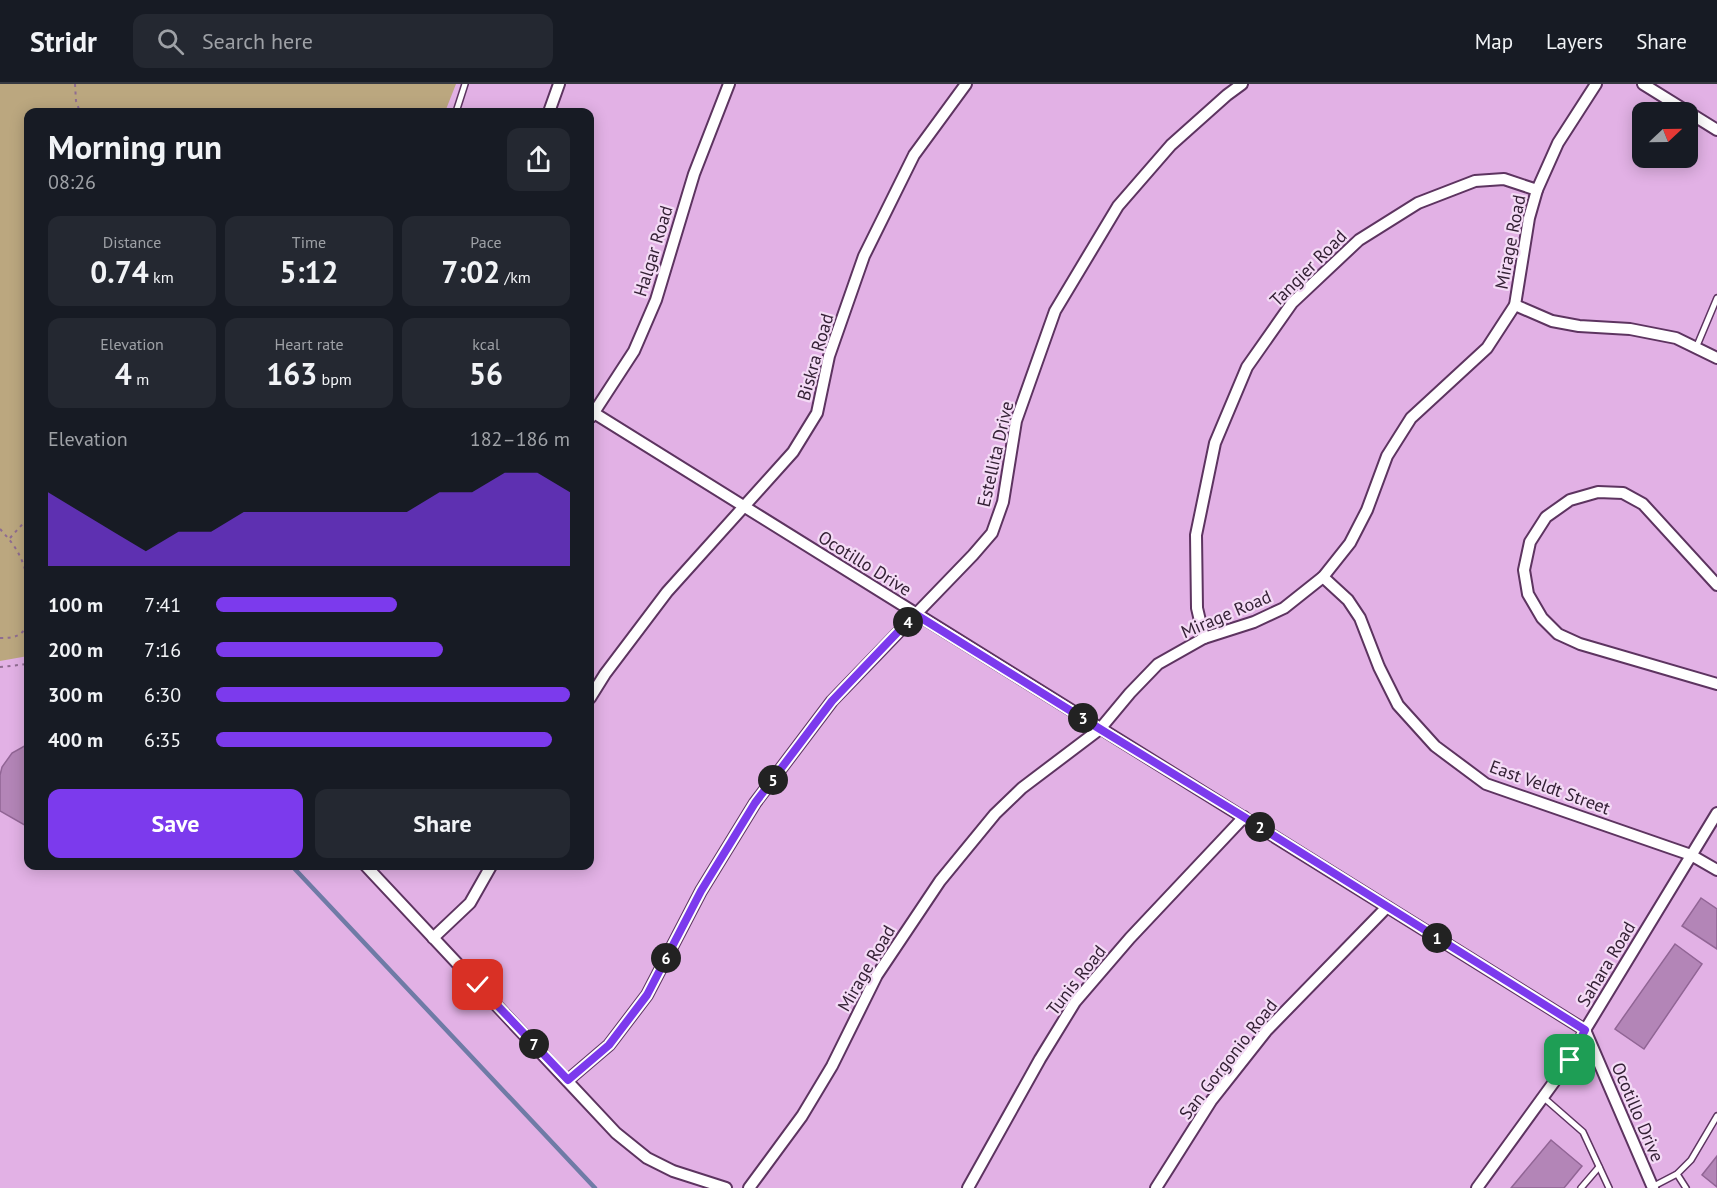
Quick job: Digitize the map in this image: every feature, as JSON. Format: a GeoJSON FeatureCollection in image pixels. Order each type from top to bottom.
{"type":"FeatureCollection","features":[{"type":"Feature","properties":{"kind":"street"},"geometry":{"type":"LineString","coordinates":[[550,108],[559,84]]}},
{"type":"Feature","properties":{"kind":"street","name":"Halgar Road"},"geometry":{"type":"LineString","coordinates":[[594,412],[634,351],[656,300],[694,174],[729,84]]}},
{"type":"Feature","properties":{"kind":"street","name":"Biskra Road"},"geometry":{"type":"LineString","coordinates":[[594,692],[605,674],[667,592],[794,452],[817,413],[829,356],[864,256],[914,155],[966,84]]}},
{"type":"Feature","properties":{"kind":"street","name":"Estellita Drive"},"geometry":{"type":"LineString","coordinates":[[568,1080],[609,1045],[647,995],[701,891],[755,803],[832,701],[973,555],[992,532],[1003,502],[1016,421],[1055,311],[1118,206],[1172,145],[1242,84]]}},
{"type":"Feature","properties":{"kind":"street","name":"Mirage Road"},"geometry":{"type":"LineString","coordinates":[[748,1188],[802,1116],[832,1066],[877,975],[940,881],[995,814],[1022,788],[1100,729],[1158,664],[1204,638],[1254,622],[1284,608],[1323,578],[1350,543],[1367,510],[1387,456],[1411,418],[1487,348],[1515,305],[1529,218],[1537,190],[1558,143],[1596,84]]}},
{"type":"Feature","properties":{"kind":"street"},"geometry":{"type":"LineString","coordinates":[[1643,84],[1717,130]]}},
{"type":"Feature","properties":{"kind":"street","name":"Tangier Road"},"geometry":{"type":"LineString","coordinates":[[1204,638],[1197,608],[1196,535],[1215,443],[1246,367],[1292,303],[1359,240],[1418,203],[1475,181],[1504,179],[1537,190]]}},
{"type":"Feature","properties":{"kind":"street"},"geometry":{"type":"LineString","coordinates":[[1515,305],[1552,321],[1579,326],[1630,329],[1676,339],[1717,358]]}},
{"type":"Feature","properties":{"kind":"street","name":"Ocotillo Drive"},"geometry":{"type":"LineString","coordinates":[[594,416],[1585,1030],[1653,1188]]}},
{"type":"Feature","properties":{"kind":"street"},"geometry":{"type":"LineString","coordinates":[[1717,585],[1643,504],[1623,494],[1598,492],[1570,500],[1546,517],[1530,542],[1524,570],[1528,594],[1542,618],[1558,634],[1580,644],[1717,684]]}},
{"type":"Feature","properties":{"kind":"street","name":"East Veldt Street"},"geometry":{"type":"LineString","coordinates":[[1323,578],[1348,600],[1360,618],[1379,667],[1398,705],[1435,746],[1486,784],[1691,855],[1717,870]]}},
{"type":"Feature","properties":{"kind":"street","name":"Sahara Road"},"geometry":{"type":"LineString","coordinates":[[1476,1188],[1570,1060],[1585,1030],[1717,813]]}},
{"type":"Feature","properties":{"kind":"street","name":"Tunis Road"},"geometry":{"type":"LineString","coordinates":[[968,1188],[1040,1059],[1075,1002],[1130,939],[1244,817]]}},
{"type":"Feature","properties":{"kind":"street"},"geometry":{"type":"LineString","coordinates":[[370,870],[616,1133],[647,1158],[673,1171],[726,1188]]}},
{"type":"Feature","properties":{"kind":"street"},"geometry":{"type":"LineString","coordinates":[[433,938],[470,903],[489,870]]}},
{"type":"Feature","properties":{"kind":"street","name":"San Gorgonio Road"},"geometry":{"type":"LineString","coordinates":[[1156,1188],[1211,1101],[1267,1030],[1387,907]]}},
{"type":"Feature","properties":{"kind":"lane"},"geometry":{"type":"LineString","coordinates":[[457,108],[465,84]]}},
{"type":"Feature","properties":{"kind":"lane"},"geometry":{"type":"LineString","coordinates":[[1696,348],[1717,298]]}},
{"type":"Feature","properties":{"kind":"lane"},"geometry":{"type":"LineString","coordinates":[[1543,1098],[1583,1132],[1609,1188]]}},
{"type":"Feature","properties":{"kind":"lane"},"geometry":{"type":"LineString","coordinates":[[1653,1188],[1677,1174],[1691,1160],[1717,1116]]}},
{"type":"Feature","properties":{"kind":"lane"},"geometry":{"type":"LineString","coordinates":[[1581,1188],[1599,1167]]}},
{"type":"Feature","properties":{"kind":"lane"},"geometry":{"type":"LineString","coordinates":[[1677,1174],[1686,1188]]}},
{"type":"Feature","properties":{"kind":"path"},"geometry":{"type":"LineString","coordinates":[[75,84],[79,108]]}},
{"type":"Feature","properties":{"kind":"path"},"geometry":{"type":"LineString","coordinates":[[9,538],[24,522]]}},
{"type":"Feature","properties":{"kind":"path"},"geometry":{"type":"LineString","coordinates":[[0,529],[15,546],[24,566]]}},
{"type":"Feature","properties":{"kind":"path"},"geometry":{"type":"LineString","coordinates":[[0,638],[13,638],[24,632]]}},
{"type":"Feature","properties":{"kind":"path"},"geometry":{"type":"LineString","coordinates":[[0,667],[24,664]]}},
{"type":"Feature","properties":{"kind":"shaded area"},"geometry":{"type":"Polygon","coordinates":[[[0,84],[456,84],[447,108],[24,108],[24,657],[0,661],[0,84]]]}},
{"type":"Feature","properties":{"kind":"building"},"geometry":{"type":"Polygon","coordinates":[[[24,746],[24,825],[0,811],[0,775],[2,767],[12,753],[24,746]]]}},
{"type":"Feature","properties":{"kind":"building"},"geometry":{"type":"Polygon","coordinates":[[[1701,898],[1717,909],[1717,949],[1682,926],[1701,898]]]}},
{"type":"Feature","properties":{"kind":"building"},"geometry":{"type":"Polygon","coordinates":[[[1675,944],[1702,964],[1644,1049],[1615,1029],[1675,944]]]}},
{"type":"Feature","properties":{"kind":"building"},"geometry":{"type":"Polygon","coordinates":[[[1551,1140],[1582,1166],[1564,1188],[1511,1188],[1551,1140]]]}},
{"type":"Feature","properties":{"kind":"building"},"geometry":{"type":"Polygon","coordinates":[[[1717,1156],[1717,1187],[1702,1175],[1717,1156]]]}},
{"type":"Feature","properties":{"kind":"waterway"},"geometry":{"type":"LineString","coordinates":[[296,870],[595,1188]]}},
{"type":"Feature","properties":{"kind":"route"},"geometry":{"type":"LineString","coordinates":[[478,985],[568,1080],[609,1045],[647,995],[701,891],[755,803],[832,701],[915,614],[1585,1030],[1570,1060]]}}]}
